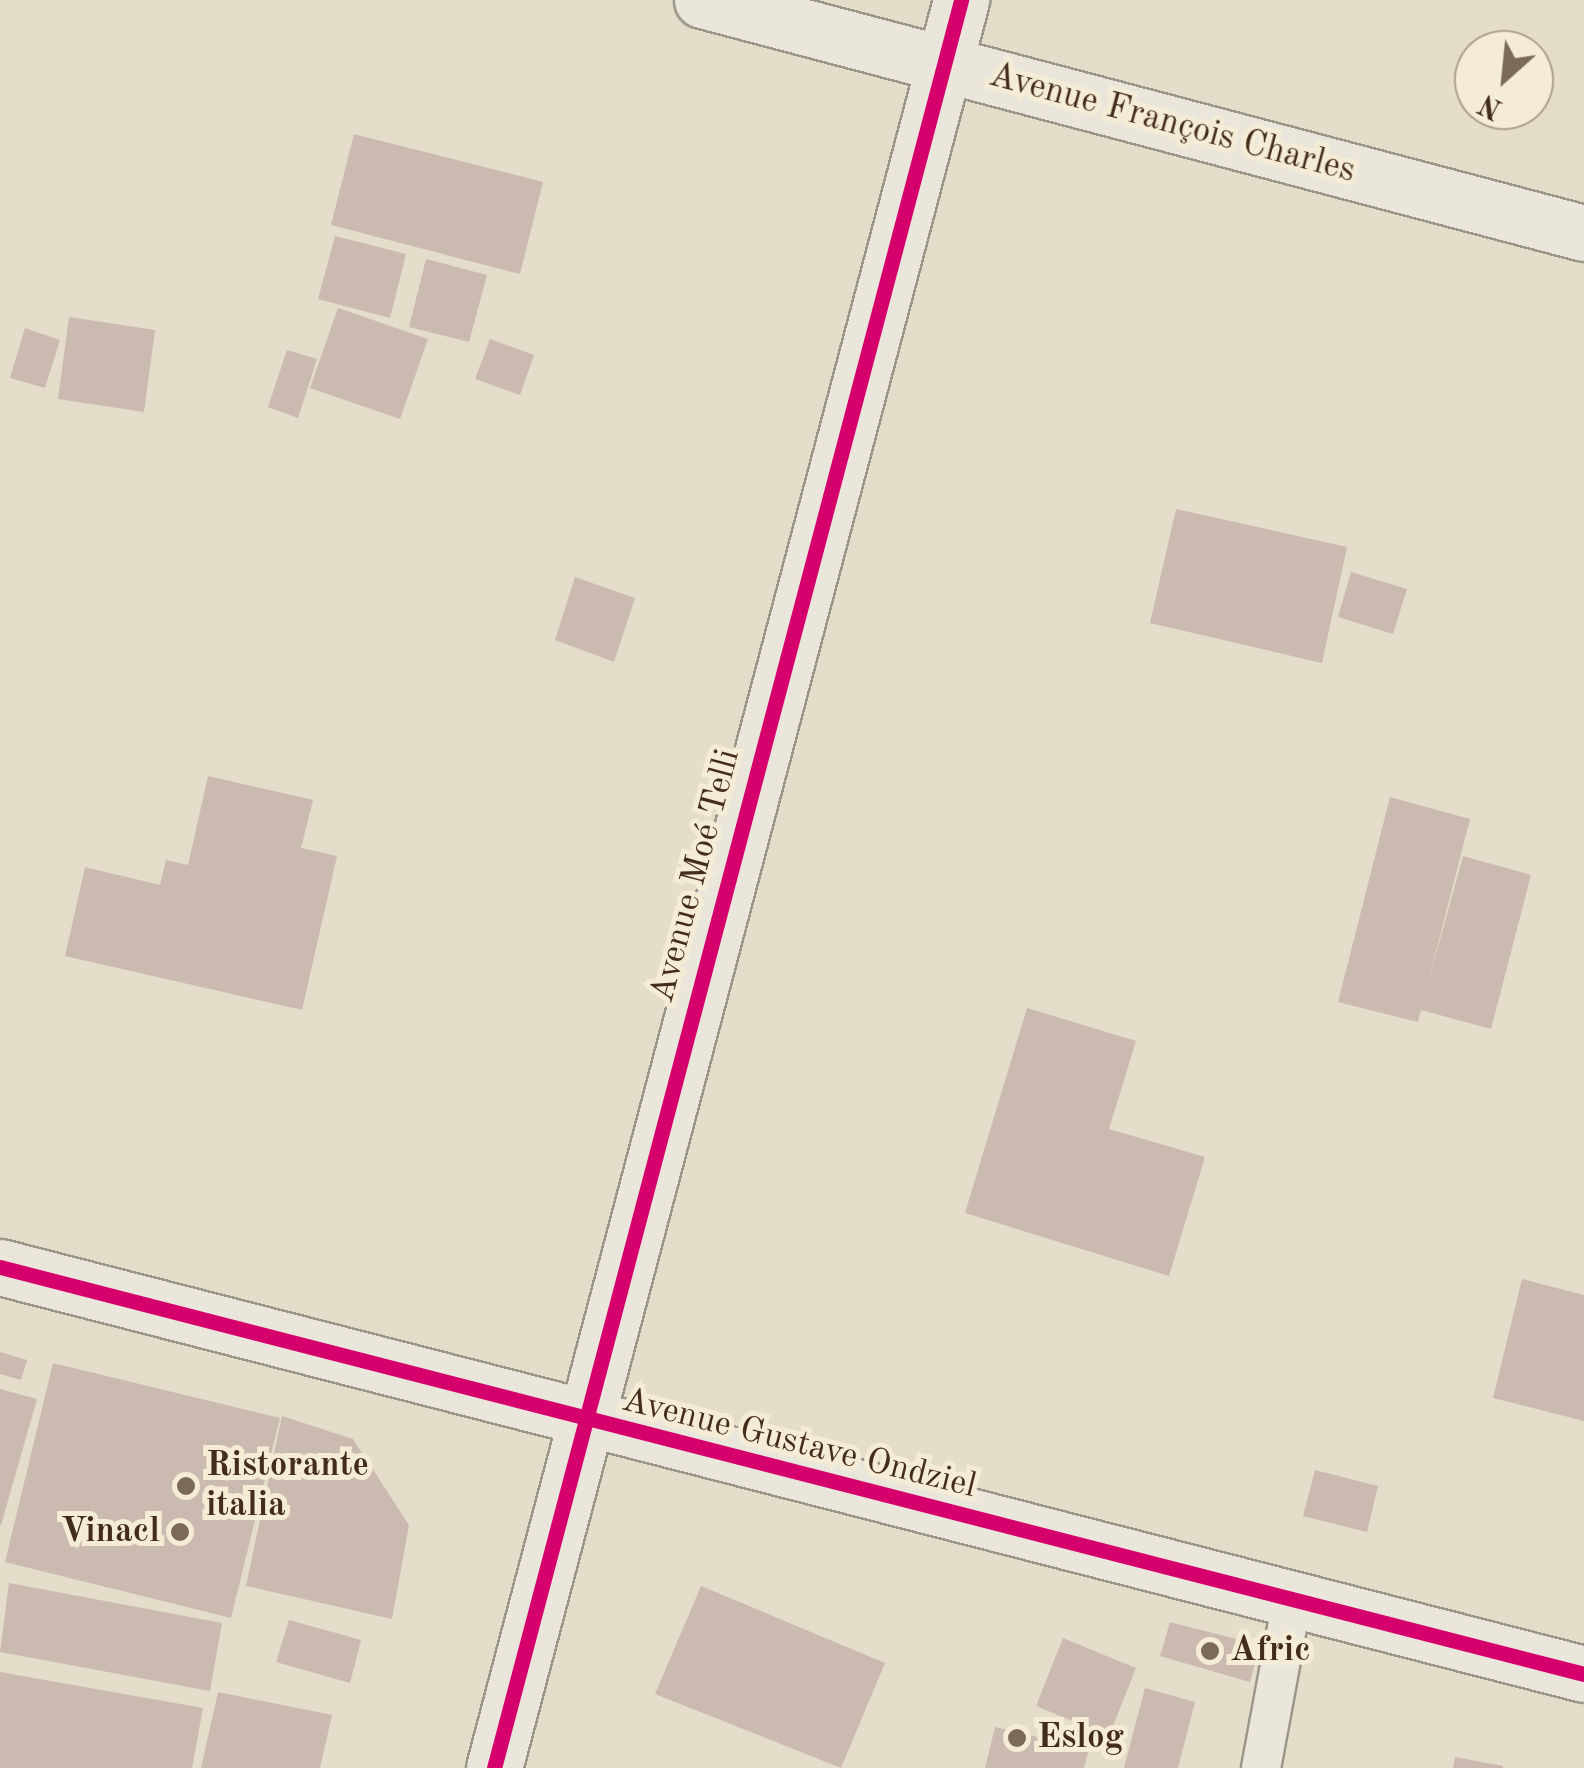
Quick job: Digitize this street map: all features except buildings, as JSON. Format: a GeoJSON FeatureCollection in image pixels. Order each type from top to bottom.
{"type":"FeatureCollection","features":[{"type":"Feature","properties":{"kind":"street","name":"Avenue François Charles"},"geometry":{"type":"LineString","coordinates":[[702,0],[1584,233]]}},
{"type":"Feature","properties":{"kind":"street","name":"Avenue Moé Telli"},"geometry":{"type":"LineString","coordinates":[[494,1768],[582,1420],[961,0]]}},
{"type":"Feature","properties":{"kind":"street","name":"Avenue Gustave Ondziel"},"geometry":{"type":"LineString","coordinates":[[0,1267],[582,1420],[1584,1674]]}},
{"type":"Feature","properties":{"kind":"lane"},"geometry":{"type":"LineString","coordinates":[[1262,1768],[1292,1600]]}},
{"type":"Feature","properties":{"kind":"cycle path"},"geometry":{"type":"LineString","coordinates":[[494,1768],[961,0]]}},
{"type":"Feature","properties":{"kind":"cycle path"},"geometry":{"type":"LineString","coordinates":[[0,1267],[1584,1674]]}},
{"type":"Feature","properties":{"kind":"place","name":"Ristorante italia"},"geometry":{"type":"Point","coordinates":[186,1486]}},
{"type":"Feature","properties":{"kind":"place","name":"Vinacl"},"geometry":{"type":"Point","coordinates":[180,1532]}},
{"type":"Feature","properties":{"kind":"place","name":"Afric"},"geometry":{"type":"Point","coordinates":[1210,1651]}},
{"type":"Feature","properties":{"kind":"place","name":"Eslog"},"geometry":{"type":"Point","coordinates":[1017,1738]}}]}
